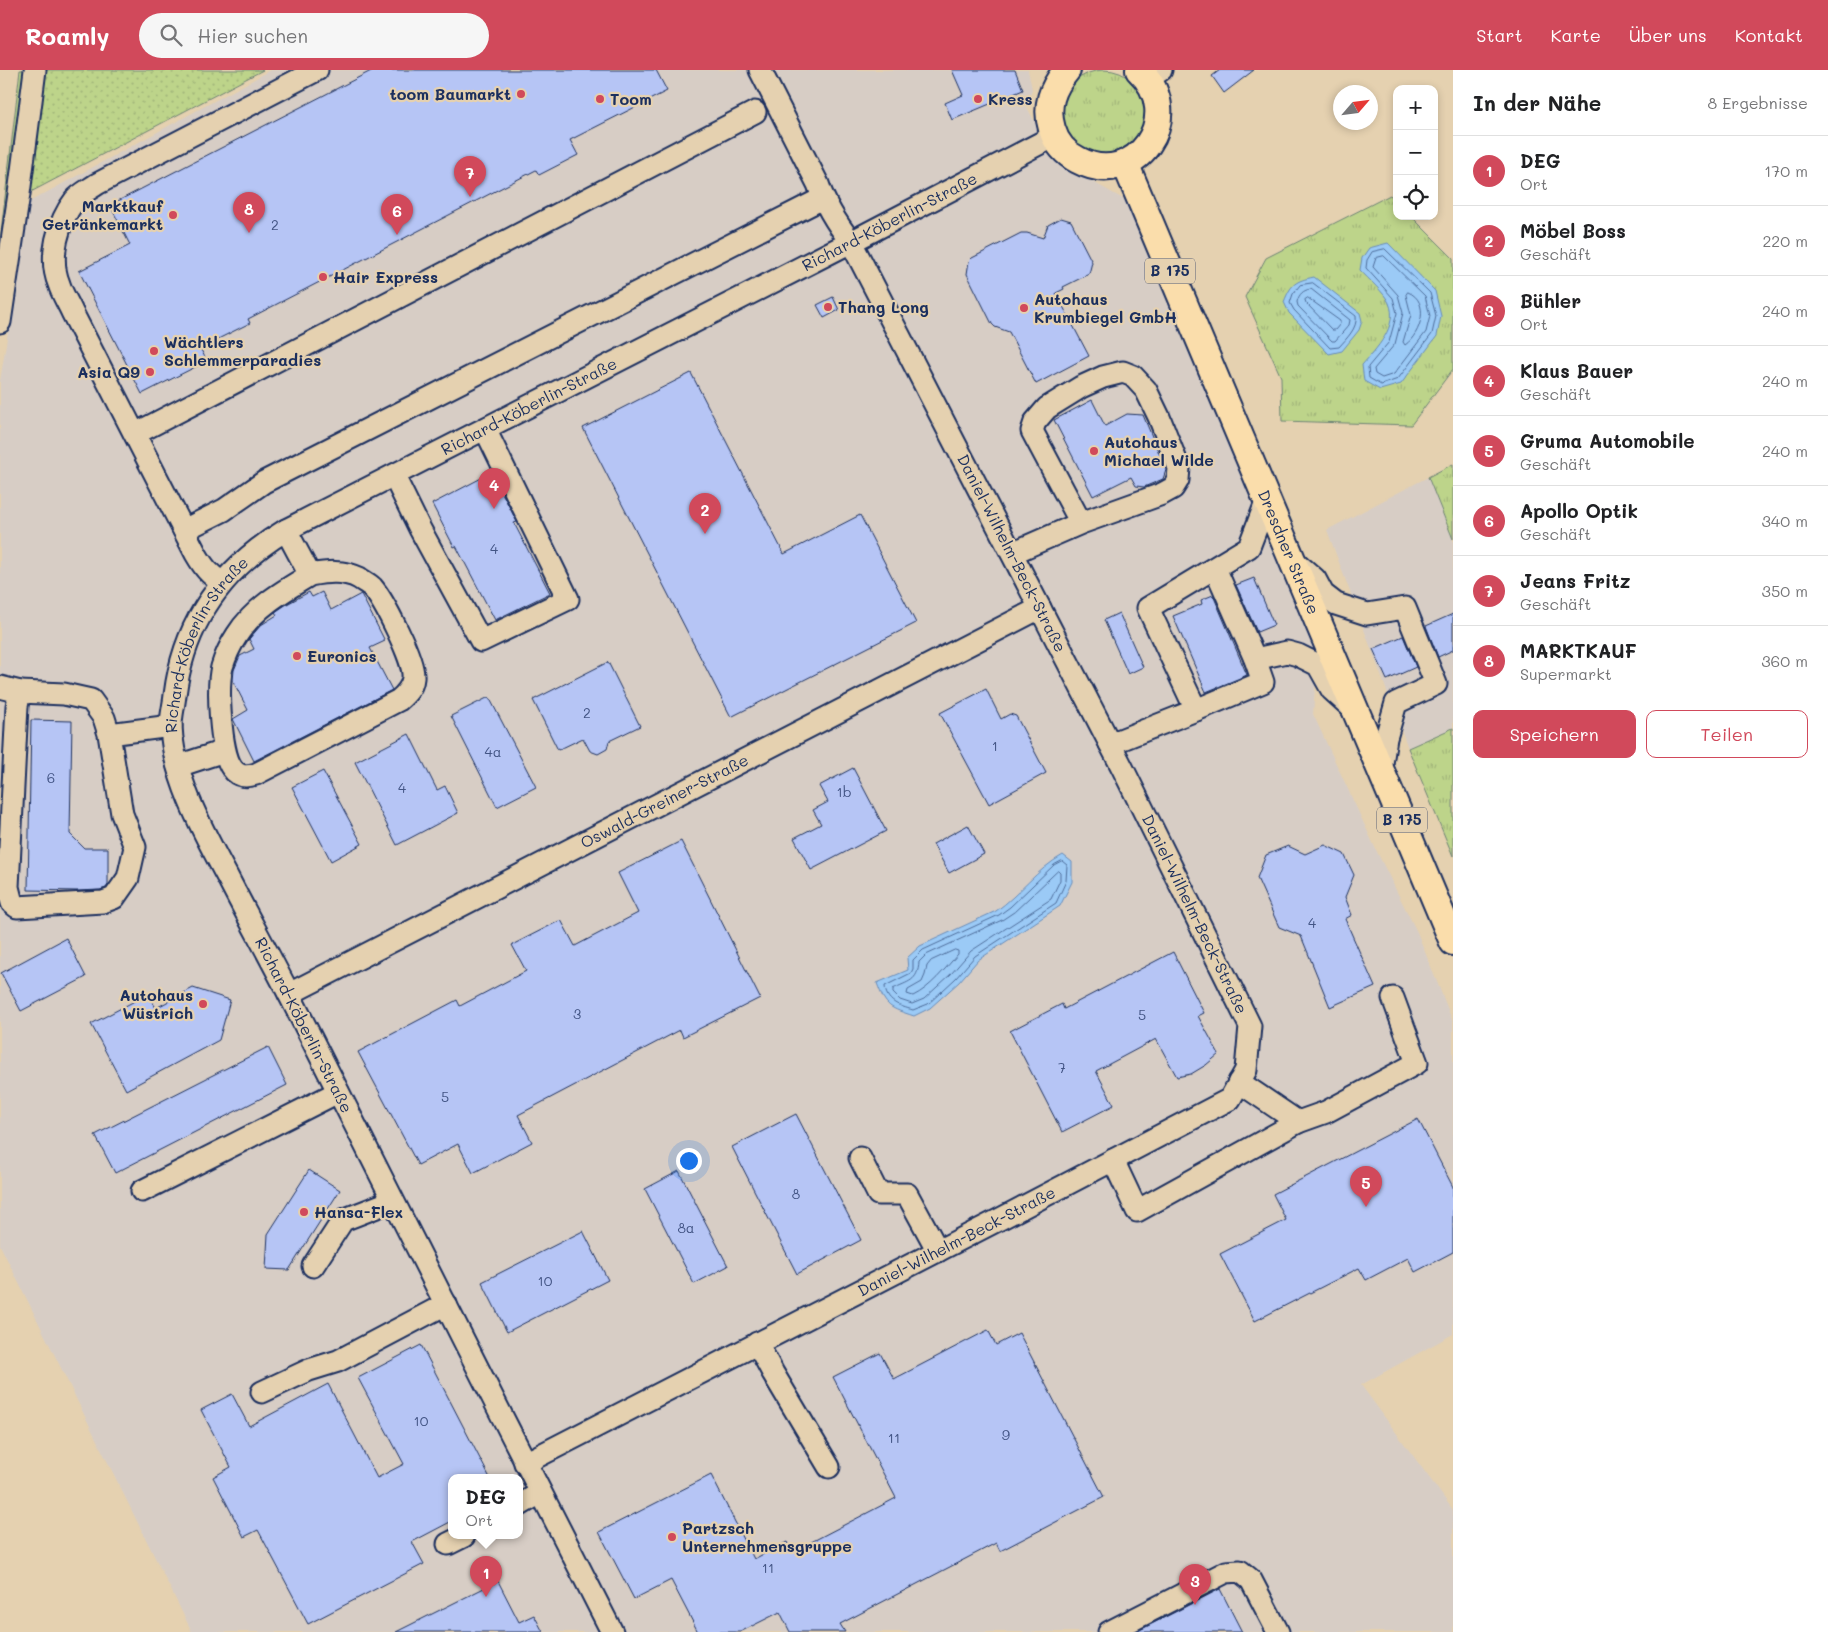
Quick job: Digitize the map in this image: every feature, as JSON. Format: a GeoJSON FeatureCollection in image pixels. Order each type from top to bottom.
{"type":"FeatureCollection","features":[{"type":"Feature","properties":{"kind":"main road"},"geometry":{"type":"LineString","coordinates":[[1067,70],[1056,83],[1050,99],[1048,118],[1054,136],[1061,148],[1071,157],[1085,164],[1100,167],[1125,163],[1142,152],[1152,139],[1158,124],[1159,108],[1149,73]]}},
{"type":"Feature","properties":{"kind":"main road","name":"Dresdner Straße"},"geometry":{"type":"LineString","coordinates":[[1125,163],[1453,942]]}},
{"type":"Feature","properties":{"kind":"street"},"geometry":{"type":"LineString","coordinates":[[0,322],[35,70]]}},
{"type":"Feature","properties":{"kind":"street"},"geometry":{"type":"LineString","coordinates":[[222,582],[213,578],[205,569],[58,283],[55,249],[62,222],[76,199],[97,184],[316,70]]}},
{"type":"Feature","properties":{"kind":"street","name":"Daniel-Wilhelm-Beck-Straße"},"geometry":{"type":"LineString","coordinates":[[525,1463],[1230,1099],[1246,1070],[1250,1026],[1110,744],[851,242],[841,230],[823,198],[818,184],[760,70]]}},
{"type":"Feature","properties":{"kind":"street"},"geometry":{"type":"LineString","coordinates":[[135,434],[755,112]]}},
{"type":"Feature","properties":{"kind":"street","name":"Richard-Köberlin-Straße"},"geometry":{"type":"LineString","coordinates":[[612,1632],[392,1201],[289,994],[194,814],[178,766],[171,726],[177,677],[183,651],[206,604],[222,582],[264,543],[1054,136]]}},
{"type":"Feature","properties":{"kind":"street"},"geometry":{"type":"LineString","coordinates":[[184,530],[224,510],[264,482],[823,198]]}},
{"type":"Feature","properties":{"kind":"street"},"geometry":{"type":"LineString","coordinates":[[1012,553],[1081,523],[1162,494],[1173,488],[1178,480],[1179,468],[1146,390],[1133,376],[1123,372],[1102,377],[1081,387],[1047,408],[1035,422],[1032,430],[1081,523]]}},
{"type":"Feature","properties":{"kind":"street"},"geometry":{"type":"LineString","coordinates":[[394,476],[481,641],[568,599],[485,429]]}},
{"type":"Feature","properties":{"kind":"street"},"geometry":{"type":"LineString","coordinates":[[1196,710],[1148,608],[1249,547],[1267,500]]}},
{"type":"Feature","properties":{"kind":"street"},"geometry":{"type":"LineString","coordinates":[[286,530],[310,575]]}},
{"type":"Feature","properties":{"kind":"street"},"geometry":{"type":"LineString","coordinates":[[1291,558],[1314,579],[1323,594],[1336,604],[1367,614],[1405,608],[1436,684],[1396,704],[1386,738],[1381,770]]}},
{"type":"Feature","properties":{"kind":"street"},"geometry":{"type":"LineString","coordinates":[[1110,744],[1262,682],[1255,659],[1215,568]]}},
{"type":"Feature","properties":{"kind":"street"},"geometry":{"type":"LineString","coordinates":[[336,572],[348,574],[371,586],[409,654],[413,677],[411,686],[406,695],[399,700],[247,777],[239,774],[232,768],[224,751],[221,720],[222,666],[236,635],[250,620],[269,601],[310,575],[336,572]]}},
{"type":"Feature","properties":{"kind":"street","name":"Oswald-Greiner-Straße"},"geometry":{"type":"LineString","coordinates":[[289,994],[1040,608]]}},
{"type":"Feature","properties":{"kind":"street"},"geometry":{"type":"LineString","coordinates":[[1255,659],[1287,652],[1318,665],[1332,690],[1356,712]]}},
{"type":"Feature","properties":{"kind":"street"},"geometry":{"type":"LineString","coordinates":[[10,690],[64,694],[91,700],[104,718],[109,734],[122,814],[135,847],[128,878],[114,898],[103,902],[18,907],[12,904],[8,887],[17,706],[10,690]]}},
{"type":"Feature","properties":{"kind":"street"},"geometry":{"type":"LineString","coordinates":[[109,734],[171,726]]}},
{"type":"Feature","properties":{"kind":"street"},"geometry":{"type":"LineString","coordinates":[[178,766],[224,751]]}},
{"type":"Feature","properties":{"kind":"street"},"geometry":{"type":"LineString","coordinates":[[1113,1160],[1137,1211],[1298,1122],[1326,1112],[1417,1063],[1393,998]]}},
{"type":"Feature","properties":{"kind":"street"},"geometry":{"type":"LineString","coordinates":[[1239,1082],[1298,1122]]}},
{"type":"Feature","properties":{"kind":"street"},"geometry":{"type":"LineString","coordinates":[[142,1191],[338,1092]]}},
{"type":"Feature","properties":{"kind":"street"},"geometry":{"type":"LineString","coordinates":[[860,1158],[878,1194],[906,1194],[938,1251]]}},
{"type":"Feature","properties":{"kind":"street"},"geometry":{"type":"LineString","coordinates":[[313,1266],[343,1220],[392,1201]]}},
{"type":"Feature","properties":{"kind":"street"},"geometry":{"type":"LineString","coordinates":[[262,1392],[309,1370],[338,1361],[446,1304]]}},
{"type":"Feature","properties":{"kind":"street"},"geometry":{"type":"LineString","coordinates":[[757,1343],[829,1467]]}},
{"type":"Feature","properties":{"kind":"street"},"geometry":{"type":"LineString","coordinates":[[523,1503],[540,1493]]}},
{"type":"Feature","properties":{"kind":"street"},"geometry":{"type":"LineString","coordinates":[[1109,1632],[1226,1572],[1240,1571],[1251,1580],[1278,1632]]}},
{"type":"Feature","properties":{"kind":"shaded area"},"geometry":{"type":"Polygon","coordinates":[[[271,70],[1028,70],[1032,89],[1027,107],[1043,138],[1079,174],[1125,200],[1318,650],[1313,714],[1379,856],[1417,932],[1453,1022],[1453,1334],[1361,1385],[1453,1510],[1453,1632],[192,1632],[0,1245],[0,381],[29,202],[271,70]]]}},
{"type":"Feature","properties":{"kind":"shaded area"},"geometry":{"type":"Polygon","coordinates":[[[1428,477],[1453,539],[1453,728],[1408,748],[1327,530],[1428,477]]]}},
{"type":"Feature","properties":{"kind":"green space"},"geometry":{"type":"Polygon","coordinates":[[[20,70],[30,70],[0,276],[0,240],[20,70]]]}},
{"type":"Feature","properties":{"kind":"green space"},"geometry":{"type":"Polygon","coordinates":[[[40,70],[263,70],[25,195],[40,70]]]}},
{"type":"Feature","properties":{"kind":"green space"},"geometry":{"type":"Polygon","coordinates":[[[1104,70],[1120,73],[1134,82],[1143,96],[1146,112],[1143,128],[1134,142],[1120,151],[1104,154],[1088,151],[1074,142],[1065,128],[1062,112],[1065,96],[1074,82],[1088,73],[1104,70]]]}},
{"type":"Feature","properties":{"kind":"green space"},"geometry":{"type":"Polygon","coordinates":[[[1390,195],[1393,198],[1393,220],[1415,220],[1453,258],[1453,369],[1411,425],[1282,421],[1281,377],[1245,297],[1266,258],[1390,195]]]}},
{"type":"Feature","properties":{"kind":"green space"},"geometry":{"type":"Polygon","coordinates":[[[1453,464],[1453,539],[1428,477],[1453,464]]]}},
{"type":"Feature","properties":{"kind":"green space"},"geometry":{"type":"Polygon","coordinates":[[[1453,728],[1453,856],[1408,748],[1453,728]]]}},
{"type":"Feature","properties":{"kind":"water"},"geometry":{"type":"Polygon","coordinates":[[[1388,243],[1435,291],[1441,316],[1437,336],[1401,384],[1380,390],[1364,381],[1362,365],[1385,337],[1389,329],[1391,312],[1389,303],[1384,295],[1360,270],[1362,258],[1369,248],[1388,243]]]}},
{"type":"Feature","properties":{"kind":"water"},"geometry":{"type":"Polygon","coordinates":[[[1314,277],[1360,313],[1362,321],[1359,330],[1342,351],[1329,354],[1289,313],[1284,302],[1294,284],[1314,277]]]}},
{"type":"Feature","properties":{"kind":"water"},"geometry":{"type":"Polygon","coordinates":[[[1063,855],[1072,862],[1072,882],[1060,906],[978,960],[959,982],[930,1008],[914,1016],[894,1009],[886,1002],[877,983],[908,970],[907,958],[920,946],[996,911],[1045,867],[1063,855]]]}},
{"type":"Feature","properties":{"kind":"building"},"geometry":{"type":"Polygon","coordinates":[[[373,70],[656,70],[667,91],[570,140],[578,155],[539,175],[536,170],[248,319],[250,323],[200,348],[207,361],[142,394],[79,271],[130,245],[110,205],[373,70]]]}},
{"type":"Feature","properties":{"kind":"building","name":"Kress"},"geometry":{"type":"Polygon","coordinates":[[[952,70],[1015,70],[1023,90],[952,120],[945,103],[963,95],[952,70]]]}},
{"type":"Feature","properties":{"kind":"building"},"geometry":{"type":"Polygon","coordinates":[[[1220,70],[1254,70],[1224,93],[1212,76],[1220,70]]]}},
{"type":"Feature","properties":{"kind":"building","name":"Autohaus Krumbiegel GmbH"},"geometry":{"type":"Polygon","coordinates":[[[1061,218],[1071,221],[1092,262],[1089,274],[1063,287],[1064,289],[1056,293],[1089,356],[1036,384],[1009,332],[992,324],[967,274],[969,261],[972,258],[1021,233],[1043,238],[1048,225],[1061,218]]]}},
{"type":"Feature","properties":{"kind":"building","name":"Thang Long"},"geometry":{"type":"Polygon","coordinates":[[[833,297],[839,310],[824,318],[817,305],[833,297]]]}},
{"type":"Feature","properties":{"kind":"building"},"geometry":{"type":"Polygon","coordinates":[[[691,373],[784,554],[860,515],[916,623],[731,717],[583,428],[691,373]]]}},
{"type":"Feature","properties":{"kind":"building"},"geometry":{"type":"Polygon","coordinates":[[[1092,400],[1105,426],[1127,414],[1143,415],[1166,470],[1163,479],[1144,487],[1136,486],[1131,477],[1093,496],[1054,420],[1092,400]]]}},
{"type":"Feature","properties":{"kind":"building"},"geometry":{"type":"Polygon","coordinates":[[[489,474],[496,488],[499,487],[517,522],[514,523],[550,593],[495,620],[432,504],[489,474]]]}},
{"type":"Feature","properties":{"kind":"building"},"geometry":{"type":"Polygon","coordinates":[[[1254,578],[1274,625],[1257,632],[1236,585],[1254,578]]]}},
{"type":"Feature","properties":{"kind":"building"},"geometry":{"type":"Polygon","coordinates":[[[309,592],[312,597],[322,592],[331,610],[361,594],[385,641],[370,648],[392,690],[254,761],[233,719],[248,710],[233,681],[234,670],[240,656],[254,649],[249,639],[261,625],[277,615],[275,612],[309,592]]]}},
{"type":"Feature","properties":{"kind":"building"},"geometry":{"type":"Polygon","coordinates":[[[1213,595],[1247,675],[1206,692],[1173,616],[1202,604],[1201,600],[1213,595]]]}},
{"type":"Feature","properties":{"kind":"building"},"geometry":{"type":"Polygon","coordinates":[[[1119,613],[1143,667],[1128,674],[1104,620],[1119,613]]]}},
{"type":"Feature","properties":{"kind":"building"},"geometry":{"type":"Polygon","coordinates":[[[1453,614],[1453,650],[1438,657],[1426,626],[1453,614]]]}},
{"type":"Feature","properties":{"kind":"building"},"geometry":{"type":"Polygon","coordinates":[[[1403,636],[1416,667],[1387,680],[1373,649],[1403,636]]]}},
{"type":"Feature","properties":{"kind":"building"},"geometry":{"type":"Polygon","coordinates":[[[608,662],[640,726],[609,741],[607,749],[598,754],[590,751],[583,738],[558,750],[533,700],[608,662]]]}},
{"type":"Feature","properties":{"kind":"building"},"geometry":{"type":"Polygon","coordinates":[[[986,689],[1001,719],[1010,714],[1016,716],[1046,773],[989,804],[940,713],[986,689]]]}},
{"type":"Feature","properties":{"kind":"building"},"geometry":{"type":"Polygon","coordinates":[[[489,697],[536,787],[497,807],[451,716],[489,697]]]}},
{"type":"Feature","properties":{"kind":"building"},"geometry":{"type":"Polygon","coordinates":[[[31,720],[72,721],[70,834],[84,848],[108,848],[108,885],[106,888],[77,891],[28,890],[31,720]]]}},
{"type":"Feature","properties":{"kind":"building"},"geometry":{"type":"Polygon","coordinates":[[[409,734],[437,790],[445,786],[458,813],[397,845],[355,762],[409,734]]]}},
{"type":"Feature","properties":{"kind":"building"},"geometry":{"type":"Polygon","coordinates":[[[853,768],[886,831],[811,870],[794,838],[821,824],[813,810],[828,802],[819,786],[853,768]]]}},
{"type":"Feature","properties":{"kind":"building"},"geometry":{"type":"Polygon","coordinates":[[[323,771],[362,844],[331,861],[292,787],[323,771]]]}},
{"type":"Feature","properties":{"kind":"building"},"geometry":{"type":"Polygon","coordinates":[[[968,825],[984,854],[949,873],[933,844],[968,825]]]}},
{"type":"Feature","properties":{"kind":"building"},"geometry":{"type":"Polygon","coordinates":[[[681,841],[760,998],[683,1037],[680,1030],[518,1115],[532,1142],[473,1173],[458,1144],[418,1165],[358,1052],[457,1000],[460,1006],[526,971],[512,945],[561,920],[575,946],[638,913],[618,873],[681,841]]]}},
{"type":"Feature","properties":{"kind":"building"},"geometry":{"type":"Polygon","coordinates":[[[1325,845],[1344,854],[1354,875],[1345,897],[1352,915],[1345,919],[1375,987],[1330,1007],[1301,936],[1279,927],[1257,878],[1266,855],[1288,846],[1305,854],[1325,845]]]}},
{"type":"Feature","properties":{"kind":"building"},"geometry":{"type":"Polygon","coordinates":[[[66,938],[86,977],[21,1011],[1,973],[66,938]]]}},
{"type":"Feature","properties":{"kind":"building"},"geometry":{"type":"Polygon","coordinates":[[[1173,952],[1204,1013],[1198,1016],[1219,1054],[1191,1074],[1177,1077],[1156,1039],[1096,1071],[1114,1105],[1062,1132],[1010,1031],[1062,1004],[1064,1009],[1173,952]]]}},
{"type":"Feature","properties":{"kind":"building"},"geometry":{"type":"Polygon","coordinates":[[[193,988],[230,1000],[219,1040],[126,1090],[91,1024],[148,994],[156,1008],[193,988]]]}},
{"type":"Feature","properties":{"kind":"building"},"geometry":{"type":"Polygon","coordinates":[[[268,1047],[287,1085],[115,1173],[95,1135],[268,1047]]]}},
{"type":"Feature","properties":{"kind":"building"},"geometry":{"type":"Polygon","coordinates":[[[796,1114],[861,1240],[797,1274],[732,1147],[796,1114]]]}},
{"type":"Feature","properties":{"kind":"building"},"geometry":{"type":"Polygon","coordinates":[[[1418,1119],[1453,1187],[1453,1252],[1415,1272],[1408,1258],[1366,1280],[1359,1268],[1255,1321],[1220,1254],[1286,1220],[1273,1194],[1418,1119]]]}},
{"type":"Feature","properties":{"kind":"building","name":"Hansa-Flex"},"geometry":{"type":"Polygon","coordinates":[[[309,1170],[340,1190],[289,1270],[266,1269],[268,1234],[309,1170]]]}},
{"type":"Feature","properties":{"kind":"building"},"geometry":{"type":"Polygon","coordinates":[[[679,1171],[728,1266],[694,1284],[645,1189],[679,1171]]]}},
{"type":"Feature","properties":{"kind":"building"},"geometry":{"type":"Polygon","coordinates":[[[583,1231],[608,1280],[507,1332],[482,1282],[583,1231]]]}},
{"type":"Feature","properties":{"kind":"building"},"geometry":{"type":"Polygon","coordinates":[[[988,1330],[996,1345],[1019,1333],[1104,1497],[1000,1551],[996,1543],[840,1624],[845,1632],[790,1632],[780,1612],[740,1632],[698,1632],[671,1580],[634,1599],[599,1532],[711,1475],[754,1559],[787,1542],[792,1552],[896,1498],[833,1377],[880,1353],[894,1379],[988,1330]]]}},
{"type":"Feature","properties":{"kind":"building"},"geometry":{"type":"Polygon","coordinates":[[[421,1345],[488,1474],[448,1474],[448,1523],[412,1542],[424,1564],[308,1624],[258,1530],[244,1537],[213,1477],[231,1467],[201,1410],[232,1394],[249,1426],[328,1384],[377,1478],[404,1464],[358,1378],[421,1345]]]}},
{"type":"Feature","properties":{"kind":"building"},"geometry":{"type":"Polygon","coordinates":[[[498,1581],[519,1622],[534,1615],[543,1632],[396,1632],[498,1581]]]}},
{"type":"Feature","properties":{"kind":"building"},"geometry":{"type":"Polygon","coordinates":[[[1220,1589],[1242,1632],[1136,1632],[1220,1589]]]}},
{"type":"Feature","properties":{"kind":"place","name":"toom Baumarkt"},"geometry":{"type":"Point","coordinates":[521,94]}},
{"type":"Feature","properties":{"kind":"place","name":"Toom"},"geometry":{"type":"Point","coordinates":[600,99]}},
{"type":"Feature","properties":{"kind":"place","name":"Kress"},"geometry":{"type":"Point","coordinates":[978,99]}},
{"type":"Feature","properties":{"kind":"place","name":"Jeans Fritz"},"geometry":{"type":"Point","coordinates":[470,197]}},
{"type":"Feature","properties":{"kind":"place","name":"Marktkauf Getränkemarkt"},"geometry":{"type":"Point","coordinates":[173,215]}},
{"type":"Feature","properties":{"kind":"place","name":"MARKTKAUF"},"geometry":{"type":"Point","coordinates":[249,233]}},
{"type":"Feature","properties":{"kind":"place","name":"Apollo Optik"},"geometry":{"type":"Point","coordinates":[397,235]}},
{"type":"Feature","properties":{"kind":"place","name":"Hair Express"},"geometry":{"type":"Point","coordinates":[323,277]}},
{"type":"Feature","properties":{"kind":"place","name":"Thang Long"},"geometry":{"type":"Point","coordinates":[828,307]}},
{"type":"Feature","properties":{"kind":"place","name":"Autohaus Krumbiegel GmbH"},"geometry":{"type":"Point","coordinates":[1024,308]}},
{"type":"Feature","properties":{"kind":"place","name":"Wächtlers Schlemmerparadies"},"geometry":{"type":"Point","coordinates":[154,351]}},
{"type":"Feature","properties":{"kind":"place","name":"Asia Q9"},"geometry":{"type":"Point","coordinates":[150,372]}},
{"type":"Feature","properties":{"kind":"place","name":"Autohaus Michael Wilde"},"geometry":{"type":"Point","coordinates":[1094,451]}},
{"type":"Feature","properties":{"kind":"place","name":"Klaus Bauer"},"geometry":{"type":"Point","coordinates":[494,509]}},
{"type":"Feature","properties":{"kind":"place","name":"Möbel Boss"},"geometry":{"type":"Point","coordinates":[705,534]}},
{"type":"Feature","properties":{"kind":"place","name":"Euronics"},"geometry":{"type":"Point","coordinates":[297,656]}},
{"type":"Feature","properties":{"kind":"place","name":"Autohaus Wüstrich"},"geometry":{"type":"Point","coordinates":[203,1004]}},
{"type":"Feature","properties":{"kind":"place","name":"Gruma Automobile"},"geometry":{"type":"Point","coordinates":[1366,1207]}},
{"type":"Feature","properties":{"kind":"place","name":"Hansa-Flex"},"geometry":{"type":"Point","coordinates":[304,1212]}},
{"type":"Feature","properties":{"kind":"place","name":"Partzsch Unternehmensgruppe"},"geometry":{"type":"Point","coordinates":[672,1537]}},
{"type":"Feature","properties":{"kind":"place","name":"DEG"},"geometry":{"type":"Point","coordinates":[486,1597]}},
{"type":"Feature","properties":{"kind":"place","name":"Bühler"},"geometry":{"type":"Point","coordinates":[1195,1605]}}]}
